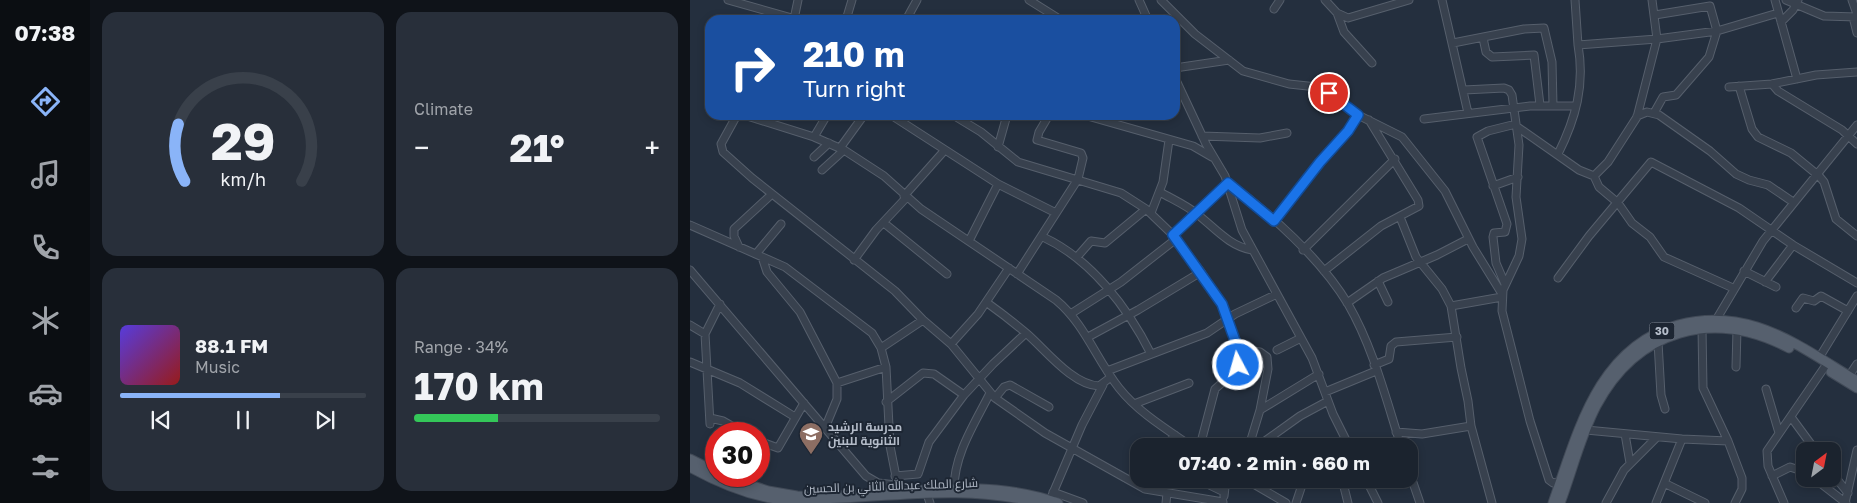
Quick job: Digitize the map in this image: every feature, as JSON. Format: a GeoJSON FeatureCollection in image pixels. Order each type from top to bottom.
{"type":"FeatureCollection","features":[{"type":"Feature","properties":{"kind":"main road","name":"30"},"geometry":{"type":"LineString","coordinates":[[1553,503],[1591,401],[1604,378],[1617,362],[1634,348],[1668,329],[1685,324],[1716,320],[1755,326],[1802,352],[1857,388]]}},
{"type":"Feature","properties":{"kind":"main road","name":"30"},"geometry":{"type":"LineString","coordinates":[[1560,503],[1586,430],[1598,404],[1619,371],[1634,357],[1674,334],[1702,328],[1737,328],[1764,336],[1819,358],[1853,378]]}},
{"type":"Feature","properties":{"kind":"main road"},"geometry":{"type":"LineString","coordinates":[[690,459],[705,466]]}},
{"type":"Feature","properties":{"kind":"main road","name":"شارع الملك عبدالله الثاني بن الحسين"},"geometry":{"type":"LineString","coordinates":[[690,467],[738,490],[785,500],[821,503],[929,500],[974,495],[1039,503]]}},
{"type":"Feature","properties":{"kind":"main road","name":"شارع الملك عبدالله الثاني بن الحسين"},"geometry":{"type":"LineString","coordinates":[[754,487],[768,492],[797,496],[897,488],[1002,490],[1054,498]]}},
{"type":"Feature","properties":{"kind":"street"},"geometry":{"type":"LineString","coordinates":[[728,0],[782,15]]}},
{"type":"Feature","properties":{"kind":"street"},"geometry":{"type":"LineString","coordinates":[[796,15],[798,0]]}},
{"type":"Feature","properties":{"kind":"street"},"geometry":{"type":"LineString","coordinates":[[848,15],[852,0]]}},
{"type":"Feature","properties":{"kind":"street"},"geometry":{"type":"LineString","coordinates":[[909,15],[917,0]]}},
{"type":"Feature","properties":{"kind":"street"},"geometry":{"type":"LineString","coordinates":[[1028,0],[1054,15]]}},
{"type":"Feature","properties":{"kind":"street"},"geometry":{"type":"LineString","coordinates":[[1044,8],[1050,0]]}},
{"type":"Feature","properties":{"kind":"street"},"geometry":{"type":"LineString","coordinates":[[1139,0],[1146,15]]}},
{"type":"Feature","properties":{"kind":"street"},"geometry":{"type":"LineString","coordinates":[[1161,0],[1176,15]]}},
{"type":"Feature","properties":{"kind":"street"},"geometry":{"type":"LineString","coordinates":[[1274,10],[1280,0]]}},
{"type":"Feature","properties":{"kind":"street"},"geometry":{"type":"LineString","coordinates":[[1325,0],[1342,17],[1354,17],[1409,0]]}},
{"type":"Feature","properties":{"kind":"street"},"geometry":{"type":"LineString","coordinates":[[1442,0],[1468,113]]}},
{"type":"Feature","properties":{"kind":"street"},"geometry":{"type":"LineString","coordinates":[[1558,154],[1576,106],[1582,75],[1575,0]]}},
{"type":"Feature","properties":{"kind":"street"},"geometry":{"type":"LineString","coordinates":[[1594,176],[1608,162],[1636,117],[1657,39],[1652,0]]}},
{"type":"Feature","properties":{"kind":"street"},"geometry":{"type":"LineString","coordinates":[[1774,0],[1797,79]]}},
{"type":"Feature","properties":{"kind":"street"},"geometry":{"type":"LineString","coordinates":[[1786,0],[1797,3],[1824,16],[1856,16]]}},
{"type":"Feature","properties":{"kind":"street"},"geometry":{"type":"LineString","coordinates":[[1852,0],[1856,16],[1857,34]]}},
{"type":"Feature","properties":{"kind":"street"},"geometry":{"type":"LineString","coordinates":[[1654,112],[1661,100],[1676,95],[1707,60],[1717,31],[1709,3],[1655,15]]}},
{"type":"Feature","properties":{"kind":"street"},"geometry":{"type":"LineString","coordinates":[[1781,22],[1797,3]]}},
{"type":"Feature","properties":{"kind":"street"},"geometry":{"type":"LineString","coordinates":[[1337,13],[1344,32],[1372,63]]}},
{"type":"Feature","properties":{"kind":"street"},"geometry":{"type":"LineString","coordinates":[[1578,45],[1657,39],[1717,31],[1778,13]]}},
{"type":"Feature","properties":{"kind":"street"},"geometry":{"type":"LineString","coordinates":[[1180,19],[1195,34],[1243,71],[1258,77],[1288,84],[1317,87],[1329,93],[1358,115],[1396,133],[1407,143],[1444,190],[1468,239],[1502,295]]}},
{"type":"Feature","properties":{"kind":"street"},"geometry":{"type":"LineString","coordinates":[[1453,43],[1538,26],[1545,29],[1552,62],[1553,105]]}},
{"type":"Feature","properties":{"kind":"street"},"geometry":{"type":"LineString","coordinates":[[1483,38],[1486,52],[1492,57],[1534,55],[1540,105]]}},
{"type":"Feature","properties":{"kind":"street"},"geometry":{"type":"LineString","coordinates":[[1180,67],[1229,60]]}},
{"type":"Feature","properties":{"kind":"street"},"geometry":{"type":"LineString","coordinates":[[1729,87],[1772,84],[1857,72]]}},
{"type":"Feature","properties":{"kind":"street"},"geometry":{"type":"LineString","coordinates":[[1772,84],[1778,91],[1848,134],[1857,144]]}},
{"type":"Feature","properties":{"kind":"street"},"geometry":{"type":"LineString","coordinates":[[1739,86],[1752,129],[1758,137],[1790,153],[1816,173],[1824,182],[1836,218],[1857,236]]}},
{"type":"Feature","properties":{"kind":"street"},"geometry":{"type":"LineString","coordinates":[[1464,90],[1504,88],[1511,92],[1519,145],[1516,197],[1522,226],[1521,245],[1517,260],[1505,284],[1502,295],[1505,325],[1530,421],[1549,480],[1553,483],[1561,481]]}},
{"type":"Feature","properties":{"kind":"street"},"geometry":{"type":"LineString","coordinates":[[1180,89],[1202,136],[1228,183],[1234,207],[1252,250],[1302,338],[1345,438]]}},
{"type":"Feature","properties":{"kind":"street"},"geometry":{"type":"LineString","coordinates":[[1424,119],[1513,107],[1540,105],[1576,106]]}},
{"type":"Feature","properties":{"kind":"street"},"geometry":{"type":"LineString","coordinates":[[1636,117],[1647,112],[1654,112],[1710,151],[1736,174],[1768,185],[1793,202]]}},
{"type":"Feature","properties":{"kind":"street"},"geometry":{"type":"LineString","coordinates":[[1274,221],[1320,162],[1348,131],[1358,115]]}},
{"type":"Feature","properties":{"kind":"street"},"geometry":{"type":"LineString","coordinates":[[734,120],[721,144],[722,152],[854,260],[895,291],[923,320],[951,344],[993,395],[1045,433],[1145,489],[1223,502],[1225,488]]}},
{"type":"Feature","properties":{"kind":"street"},"geometry":{"type":"LineString","coordinates":[[760,120],[814,137],[842,149],[884,176],[905,197],[1072,313],[1109,374],[1134,404],[1179,438]]}},
{"type":"Feature","properties":{"kind":"street"},"geometry":{"type":"LineString","coordinates":[[814,137],[824,120]]}},
{"type":"Feature","properties":{"kind":"street"},"geometry":{"type":"LineString","coordinates":[[822,170],[842,149],[861,120]]}},
{"type":"Feature","properties":{"kind":"street"},"geometry":{"type":"LineString","coordinates":[[898,120],[998,184],[1056,213]]}},
{"type":"Feature","properties":{"kind":"street"},"geometry":{"type":"LineString","coordinates":[[961,120],[981,132],[998,147],[1025,165],[1121,193],[1148,211],[1174,237],[1201,272],[1218,296],[1228,318],[1238,349],[1239,360],[1236,370],[1215,389],[1202,438]]}},
{"type":"Feature","properties":{"kind":"street"},"geometry":{"type":"LineString","coordinates":[[998,147],[1006,120]]}},
{"type":"Feature","properties":{"kind":"street"},"geometry":{"type":"LineString","coordinates":[[1017,274],[1043,237],[1078,179],[1082,154],[1037,140],[1046,120]]}},
{"type":"Feature","properties":{"kind":"street"},"geometry":{"type":"LineString","coordinates":[[1101,120],[1193,146],[1214,159]]}},
{"type":"Feature","properties":{"kind":"street"},"geometry":{"type":"LineString","coordinates":[[1324,271],[1371,234],[1416,209],[1420,203],[1395,159],[1369,120]]}},
{"type":"Feature","properties":{"kind":"street"},"geometry":{"type":"LineString","coordinates":[[1505,284],[1496,263],[1492,237],[1494,233],[1505,232],[1507,224],[1477,137],[1488,131],[1516,125],[1579,170],[1594,176],[1599,187],[1618,203],[1632,223],[1650,237],[1660,253],[1670,261],[1734,288]]}},
{"type":"Feature","properties":{"kind":"street"},"geometry":{"type":"LineString","coordinates":[[1716,320],[1744,271],[1771,230],[1857,125]]}},
{"type":"Feature","properties":{"kind":"street"},"geometry":{"type":"LineString","coordinates":[[1202,136],[1260,138],[1287,133]]}},
{"type":"Feature","properties":{"kind":"street"},"geometry":{"type":"LineString","coordinates":[[1077,258],[1092,240],[1105,243],[1148,211],[1160,192],[1166,172],[1170,140]]}},
{"type":"Feature","properties":{"kind":"street"},"geometry":{"type":"LineString","coordinates":[[814,157],[829,143]]}},
{"type":"Feature","properties":{"kind":"street"},"geometry":{"type":"LineString","coordinates":[[854,260],[944,151]]}},
{"type":"Feature","properties":{"kind":"street"},"geometry":{"type":"LineString","coordinates":[[1304,250],[1395,159]]}},
{"type":"Feature","properties":{"kind":"street"},"geometry":{"type":"LineString","coordinates":[[1558,278],[1647,164],[1654,162],[1739,208],[1793,245],[1857,283]]}},
{"type":"Feature","properties":{"kind":"street"},"geometry":{"type":"LineString","coordinates":[[1493,186],[1518,178]]}},
{"type":"Feature","properties":{"kind":"street"},"geometry":{"type":"LineString","coordinates":[[1228,183],[1274,221],[1304,250],[1324,271],[1347,303],[1375,368],[1398,438]]}},
{"type":"Feature","properties":{"kind":"street"},"geometry":{"type":"LineString","coordinates":[[1072,313],[1135,273],[1228,183]]}},
{"type":"Feature","properties":{"kind":"street"},"geometry":{"type":"LineString","coordinates":[[969,241],[998,184]]}},
{"type":"Feature","properties":{"kind":"street"},"geometry":{"type":"LineString","coordinates":[[1160,192],[1196,213],[1218,234],[1245,249],[1252,250]]}},
{"type":"Feature","properties":{"kind":"street"},"geometry":{"type":"LineString","coordinates":[[739,247],[734,236],[734,229],[772,194]]}},
{"type":"Feature","properties":{"kind":"street"},"geometry":{"type":"LineString","coordinates":[[1400,217],[1420,263],[1442,289],[1450,306],[1457,337],[1460,368],[1468,401],[1471,426],[1492,503]]}},
{"type":"Feature","properties":{"kind":"street"},"geometry":{"type":"LineString","coordinates":[[884,222],[947,274]]}},
{"type":"Feature","properties":{"kind":"street"},"geometry":{"type":"LineString","coordinates":[[759,256],[781,224]]}},
{"type":"Feature","properties":{"kind":"street"},"geometry":{"type":"LineString","coordinates":[[690,225],[794,273],[872,333],[881,348],[886,367],[886,402],[897,488],[870,479],[690,270]]}},
{"type":"Feature","properties":{"kind":"street"},"geometry":{"type":"LineString","coordinates":[[1043,237],[1077,258],[1108,291],[1130,315],[1152,354]]}},
{"type":"Feature","properties":{"kind":"street"},"geometry":{"type":"LineString","coordinates":[[1347,303],[1378,281],[1468,239]]}},
{"type":"Feature","properties":{"kind":"street"},"geometry":{"type":"LineString","coordinates":[[1765,282],[1793,245]]}},
{"type":"Feature","properties":{"kind":"street"},"geometry":{"type":"LineString","coordinates":[[759,256],[767,272],[800,312],[837,383],[837,398],[825,428]]}},
{"type":"Feature","properties":{"kind":"street"},"geometry":{"type":"LineString","coordinates":[[951,344],[986,302],[1009,268]]}},
{"type":"Feature","properties":{"kind":"street"},"geometry":{"type":"LineString","coordinates":[[1744,271],[1776,288]]}},
{"type":"Feature","properties":{"kind":"street"},"geometry":{"type":"LineString","coordinates":[[1088,337],[1130,315],[1201,272]]}},
{"type":"Feature","properties":{"kind":"street"},"geometry":{"type":"LineString","coordinates":[[1378,281],[1388,302]]}},
{"type":"Feature","properties":{"kind":"street"},"geometry":{"type":"LineString","coordinates":[[1083,503],[1054,498],[1071,449],[1109,374],[1152,354],[1207,334],[1228,318],[1277,294]]}},
{"type":"Feature","properties":{"kind":"street"},"geometry":{"type":"LineString","coordinates":[[1450,306],[1502,295]]}},
{"type":"Feature","properties":{"kind":"street"},"geometry":{"type":"LineString","coordinates":[[1796,308],[1803,298],[1814,301],[1821,296],[1848,310]]}},
{"type":"Feature","properties":{"kind":"street"},"geometry":{"type":"LineString","coordinates":[[1819,358],[1857,296]]}},
{"type":"Feature","properties":{"kind":"street"},"geometry":{"type":"LineString","coordinates":[[986,302],[1026,333],[1061,366],[1088,384],[1103,385]]}},
{"type":"Feature","properties":{"kind":"street"},"geometry":{"type":"LineString","coordinates":[[720,304],[705,334],[710,421],[723,422]]}},
{"type":"Feature","properties":{"kind":"street"},"geometry":{"type":"LineString","coordinates":[[881,348],[923,320]]}},
{"type":"Feature","properties":{"kind":"street"},"geometry":{"type":"LineString","coordinates":[[690,324],[705,334]]}},
{"type":"Feature","properties":{"kind":"street"},"geometry":{"type":"LineString","coordinates":[[1702,328],[1702,382],[1728,441],[1742,482],[1741,492],[1735,503]]}},
{"type":"Feature","properties":{"kind":"street"},"geometry":{"type":"LineString","coordinates":[[1736,367],[1737,328]]}},
{"type":"Feature","properties":{"kind":"street"},"geometry":{"type":"LineString","coordinates":[[895,476],[918,474],[929,442],[964,395],[1026,333]]}},
{"type":"Feature","properties":{"kind":"street"},"geometry":{"type":"LineString","coordinates":[[1325,392],[1375,368],[1389,359],[1391,346],[1396,342],[1457,337]]}},
{"type":"Feature","properties":{"kind":"street"},"geometry":{"type":"LineString","coordinates":[[1277,350],[1302,338]]}},
{"type":"Feature","properties":{"kind":"street"},"geometry":{"type":"LineString","coordinates":[[1658,342],[1661,395],[1665,410]]}},
{"type":"Feature","properties":{"kind":"street"},"geometry":{"type":"LineString","coordinates":[[1238,349],[1260,352],[1268,360],[1260,410],[1251,438]]}},
{"type":"Feature","properties":{"kind":"street"},"geometry":{"type":"LineString","coordinates":[[690,362],[740,383],[795,417]]}},
{"type":"Feature","properties":{"kind":"street"},"geometry":{"type":"LineString","coordinates":[[1853,378],[1857,364]]}},
{"type":"Feature","properties":{"kind":"street"},"geometry":{"type":"LineString","coordinates":[[837,383],[886,367]]}},
{"type":"Feature","properties":{"kind":"street"},"geometry":{"type":"LineString","coordinates":[[1782,502],[1766,455],[1824,368]]}},
{"type":"Feature","properties":{"kind":"street"},"geometry":{"type":"LineString","coordinates":[[886,402],[923,373],[934,374],[964,395]]}},
{"type":"Feature","properties":{"kind":"street"},"geometry":{"type":"LineString","coordinates":[[1260,410],[1319,374]]}},
{"type":"Feature","properties":{"kind":"street"},"geometry":{"type":"LineString","coordinates":[[1134,404],[1190,383]]}},
{"type":"Feature","properties":{"kind":"street"},"geometry":{"type":"LineString","coordinates":[[954,489],[954,473],[962,449],[993,395],[1010,385],[1049,407]]}},
{"type":"Feature","properties":{"kind":"street"},"geometry":{"type":"LineString","coordinates":[[1766,389],[1779,433]]}},
{"type":"Feature","properties":{"kind":"street"},"geometry":{"type":"LineString","coordinates":[[1269,438],[1300,416],[1328,401]]}},
{"type":"Feature","properties":{"kind":"street"},"geometry":{"type":"LineString","coordinates":[[770,445],[778,448],[804,404]]}},
{"type":"Feature","properties":{"kind":"street"},"geometry":{"type":"LineString","coordinates":[[1791,417],[1809,442]]}},
{"type":"Feature","properties":{"kind":"street"},"geometry":{"type":"LineString","coordinates":[[1396,432],[1422,434],[1471,426]]}},
{"type":"Feature","properties":{"kind":"street"},"geometry":{"type":"LineString","coordinates":[[1586,430],[1682,440],[1728,441]]}},
{"type":"Feature","properties":{"kind":"street"},"geometry":{"type":"LineString","coordinates":[[1626,434],[1630,463]]}},
{"type":"Feature","properties":{"kind":"street"},"geometry":{"type":"LineString","coordinates":[[1606,503],[1615,484],[1630,463],[1657,437]]}},
{"type":"Feature","properties":{"kind":"street"},"geometry":{"type":"LineString","coordinates":[[1656,503],[1666,484],[1682,440]]}},
{"type":"Feature","properties":{"kind":"street"},"geometry":{"type":"LineString","coordinates":[[1826,488],[1846,503],[1857,450]]}},
{"type":"Feature","properties":{"kind":"street"},"geometry":{"type":"LineString","coordinates":[[1772,476],[1790,467],[1796,469]]}},
{"type":"Feature","properties":{"kind":"street"},"geometry":{"type":"LineString","coordinates":[[1666,484],[1692,500],[1706,503]]}},
{"type":"Feature","properties":{"kind":"street"},"geometry":{"type":"LineString","coordinates":[[1841,484],[1848,493]]}},
{"type":"Feature","properties":{"kind":"street"},"geometry":{"type":"LineString","coordinates":[[1216,488],[1224,492]]}},
{"type":"Feature","properties":{"kind":"street"},"geometry":{"type":"LineString","coordinates":[[1260,488],[1286,503]]}},
{"type":"Feature","properties":{"kind":"street"},"geometry":{"type":"LineString","coordinates":[[1296,503],[1301,488]]}},
{"type":"Feature","properties":{"kind":"street"},"geometry":{"type":"LineString","coordinates":[[1344,488],[1348,503]]}},
{"type":"Feature","properties":{"kind":"street"},"geometry":{"type":"LineString","coordinates":[[1370,488],[1378,503]]}},
{"type":"Feature","properties":{"kind":"street"},"geometry":{"type":"LineString","coordinates":[[1415,488],[1420,503]]}},
{"type":"Feature","properties":{"kind":"street"},"geometry":{"type":"LineString","coordinates":[[1166,503],[1167,493]]}},
{"type":"Feature","properties":{"kind":"place","name":"مدرسة الرشيد الثانوية للبنين"},"geometry":{"type":"Point","coordinates":[811,455]}},
{"type":"Feature","properties":{"kind":"route"},"geometry":{"type":"LineString","coordinates":[[1238,365],[1238,349],[1225,310],[1218,296],[1173,235],[1228,183],[1274,221],[1320,162],[1352,126],[1358,115],[1329,93]]}}]}
